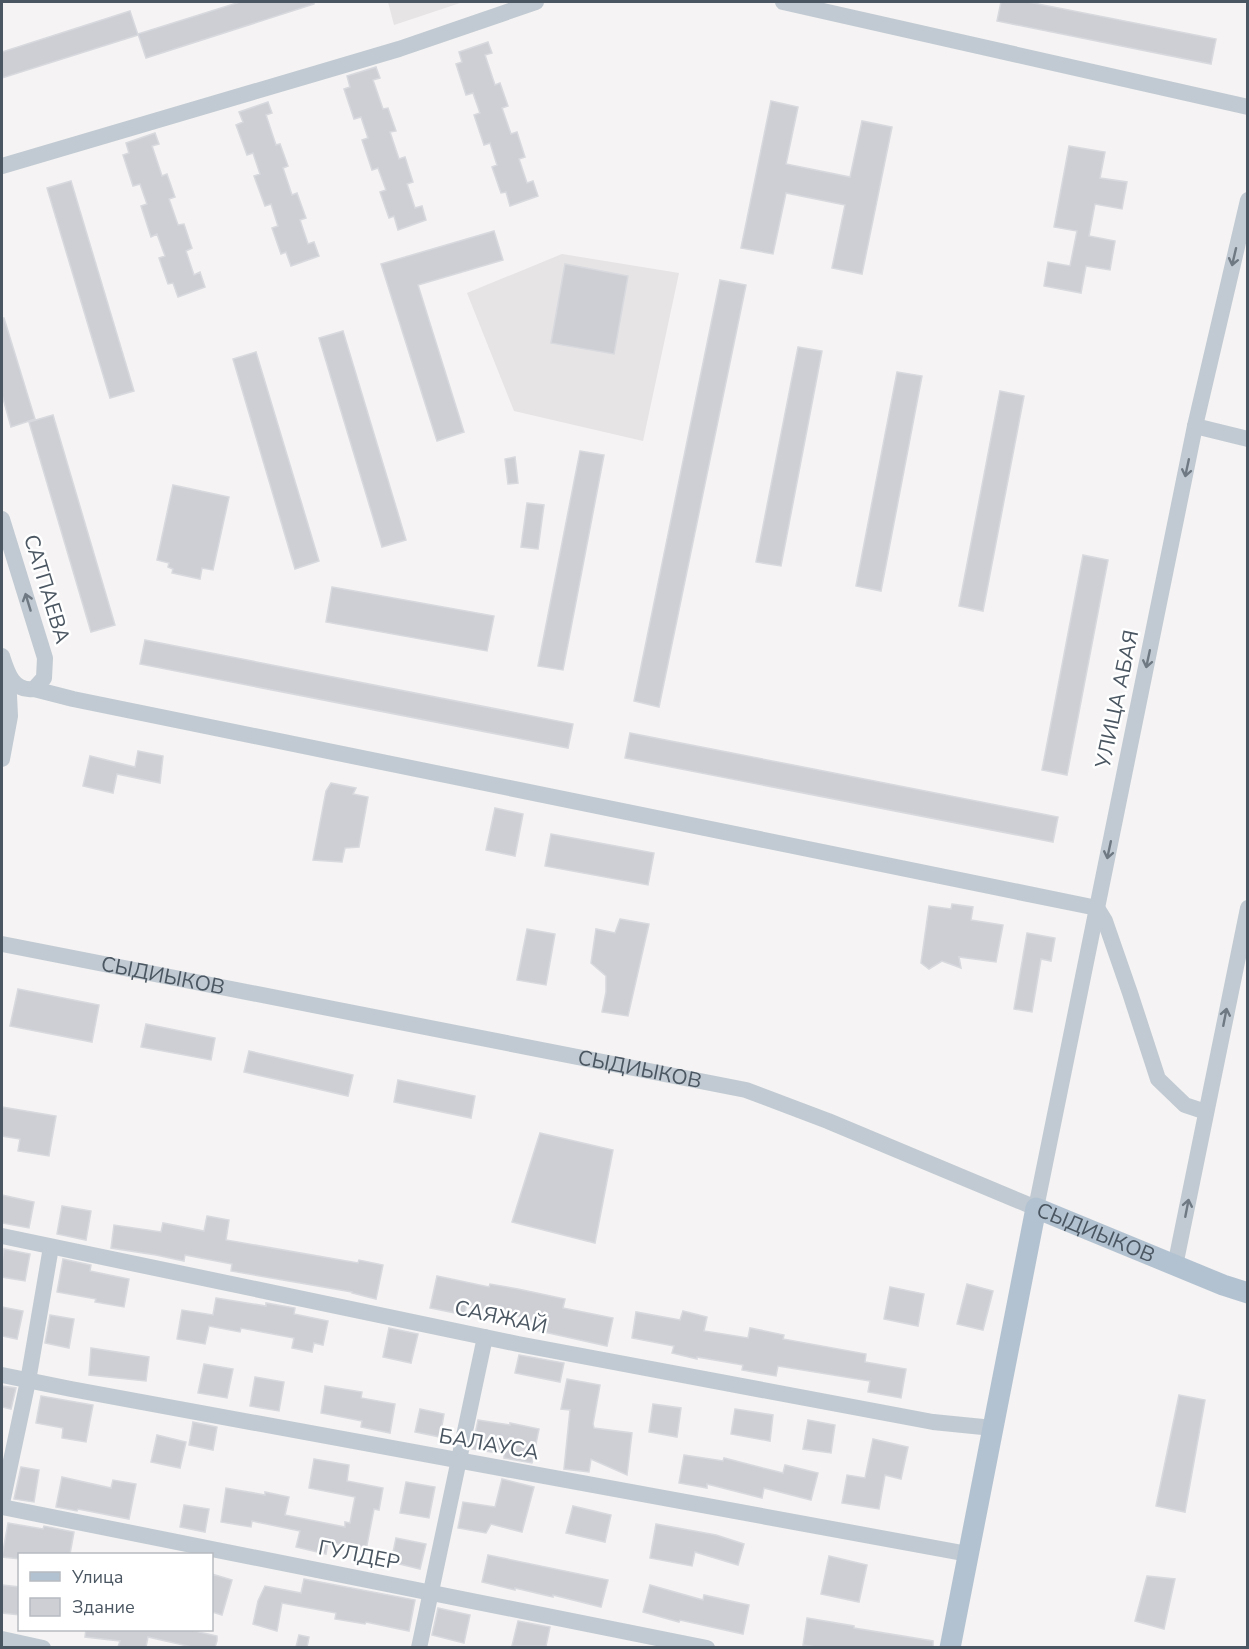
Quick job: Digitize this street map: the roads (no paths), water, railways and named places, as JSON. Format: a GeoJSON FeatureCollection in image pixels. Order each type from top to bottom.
{"type":"FeatureCollection","features":[{"type":"Feature","properties":{"kind":"main road","name":"СЫДИЫКОВ"},"geometry":{"type":"LineString","coordinates":[[1036,1208],[1222,1285],[1248,1293]]}},
{"type":"Feature","properties":{"kind":"main road"},"geometry":{"type":"LineString","coordinates":[[950,1647],[1036,1208]]}},
{"type":"Feature","properties":{"kind":"street"},"geometry":{"type":"LineString","coordinates":[[2,166],[399,49],[536,2]]}},
{"type":"Feature","properties":{"kind":"street"},"geometry":{"type":"LineString","coordinates":[[783,2],[1248,107]]}},
{"type":"Feature","properties":{"kind":"street","name":"УЛИЦА АБАЯ"},"geometry":{"type":"LineString","coordinates":[[1036,1208],[1195,426],[1248,200]]}},
{"type":"Feature","properties":{"kind":"street"},"geometry":{"type":"LineString","coordinates":[[1195,426],[1248,439]]}},
{"type":"Feature","properties":{"kind":"street","name":"САТПАЕВА"},"geometry":{"type":"LineString","coordinates":[[2,519],[46,664],[44,678],[20,699],[10,716]]}},
{"type":"Feature","properties":{"kind":"street"},"geometry":{"type":"LineString","coordinates":[[2,656],[8,675],[10,716],[2,759]]}},
{"type":"Feature","properties":{"kind":"street"},"geometry":{"type":"LineString","coordinates":[[45,658],[50,673],[60,689],[73,699]]}},
{"type":"Feature","properties":{"kind":"street"},"geometry":{"type":"LineString","coordinates":[[8,675],[20,687],[73,699],[1097,908],[1105,921],[1158,1079],[1185,1105],[1206,1112]]}},
{"type":"Feature","properties":{"kind":"street"},"geometry":{"type":"LineString","coordinates":[[1175,1266],[1248,908]]}},
{"type":"Feature","properties":{"kind":"street","name":"СЫДИЫКОВ"},"geometry":{"type":"LineString","coordinates":[[2,944],[746,1090],[1036,1208]]}},
{"type":"Feature","properties":{"kind":"street","name":"САЯЖАЙ"},"geometry":{"type":"LineString","coordinates":[[2,1236],[485,1337],[933,1422],[993,1428]]}},
{"type":"Feature","properties":{"kind":"street"},"geometry":{"type":"LineString","coordinates":[[2,1505],[28,1381],[51,1247]]}},
{"type":"Feature","properties":{"kind":"street"},"geometry":{"type":"LineString","coordinates":[[419,1647],[485,1337]]}},
{"type":"Feature","properties":{"kind":"street","name":"БАЛАУСА"},"geometry":{"type":"LineString","coordinates":[[2,1375],[968,1554]]}},
{"type":"Feature","properties":{"kind":"street","name":"ГУЛДЕР"},"geometry":{"type":"LineString","coordinates":[[2,1505],[707,1647]]}},
{"type":"Feature","properties":{"kind":"street"},"geometry":{"type":"LineString","coordinates":[[2,1639],[43,1647]]}}]}
